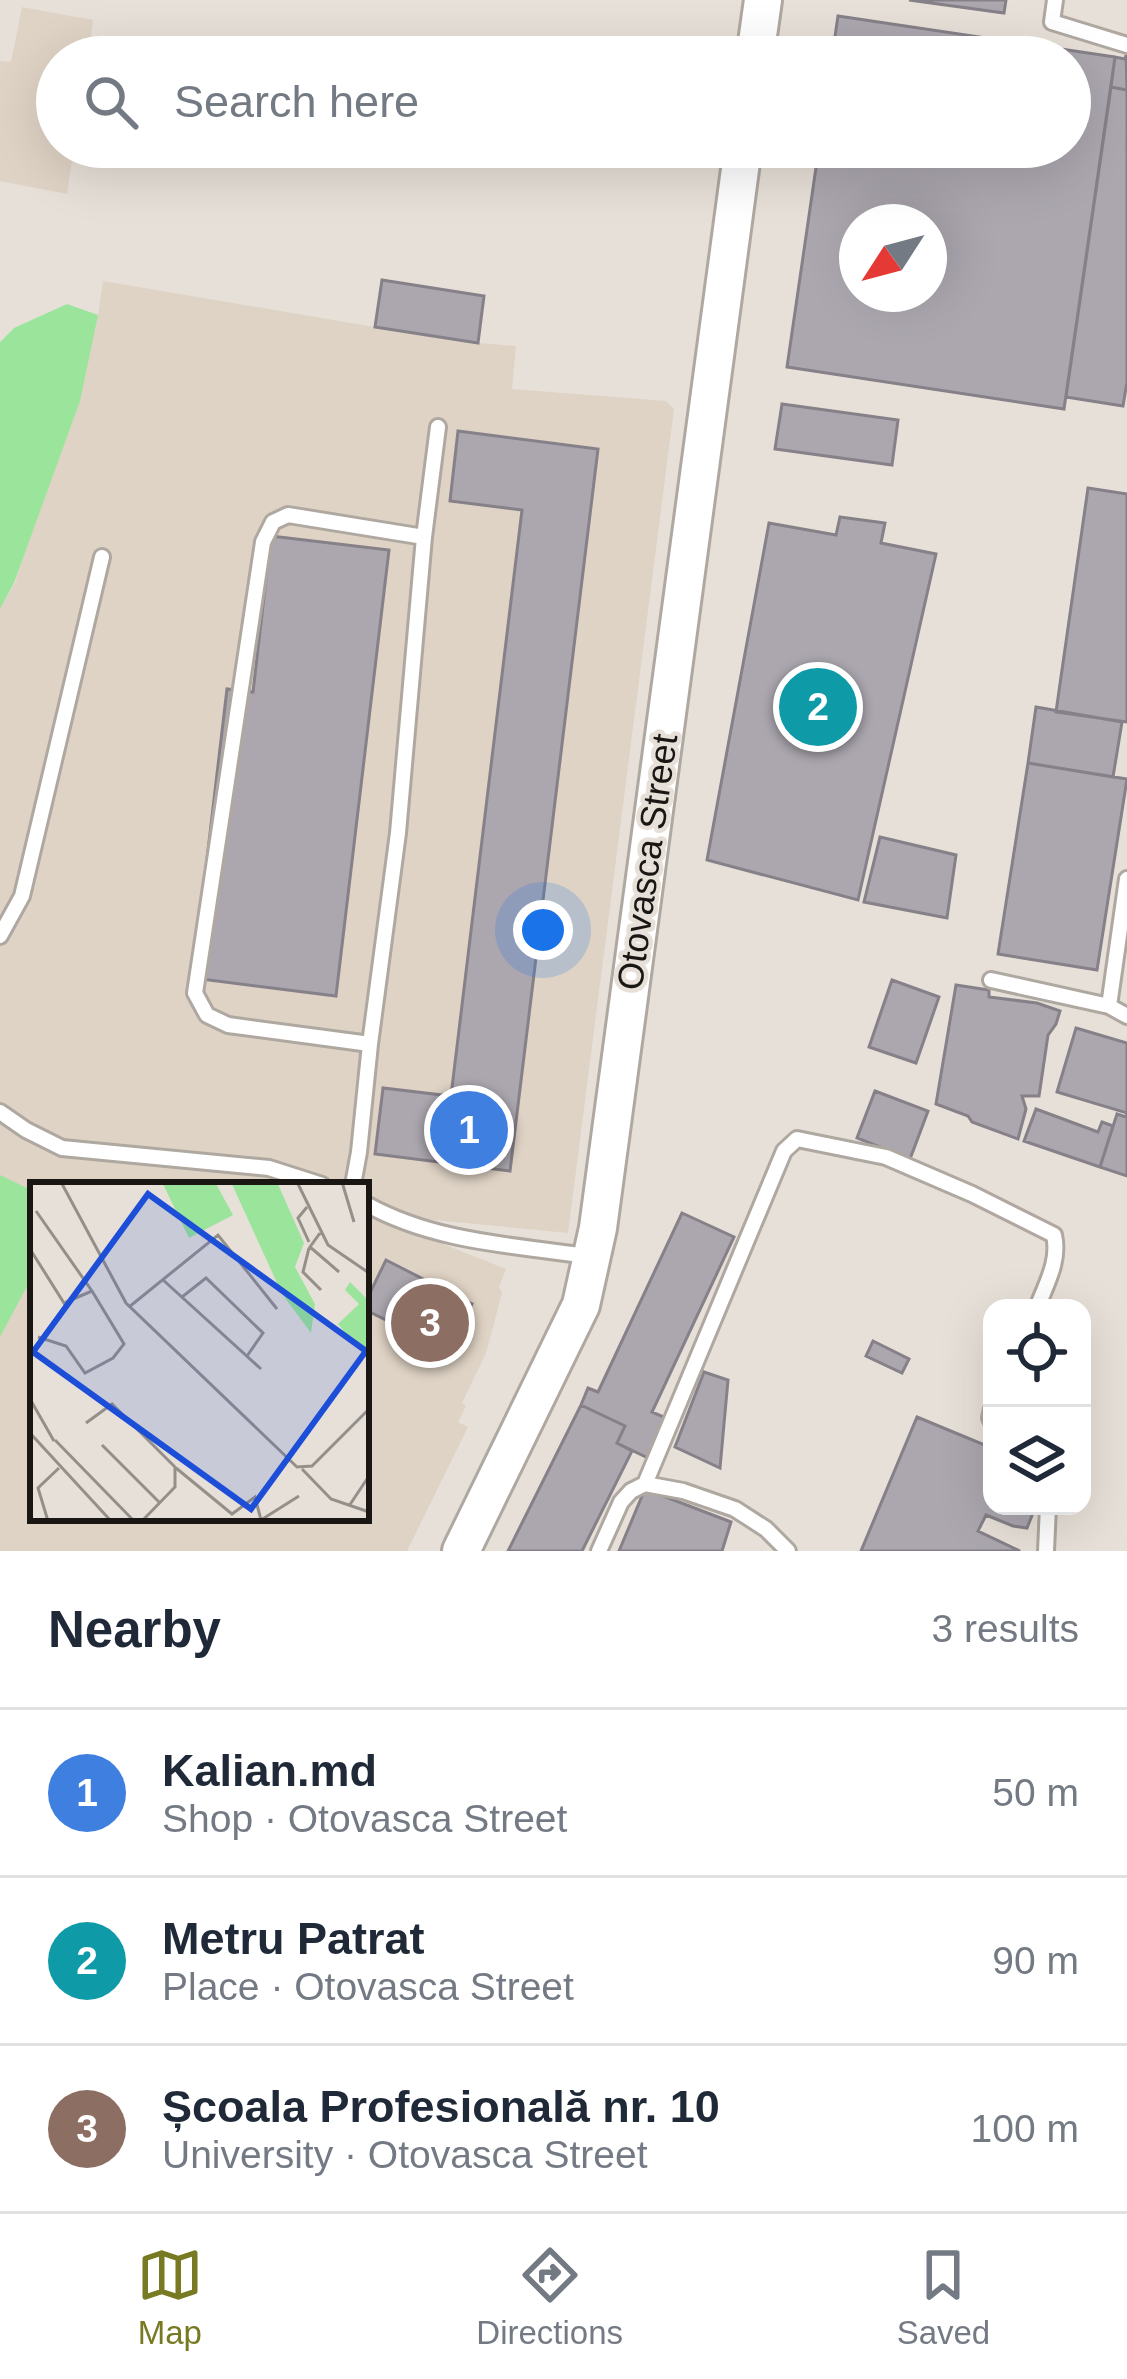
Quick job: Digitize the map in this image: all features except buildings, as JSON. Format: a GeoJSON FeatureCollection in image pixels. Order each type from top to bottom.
{"type":"FeatureCollection","features":[{"type":"Feature","properties":{"kind":"street"},"geometry":{"type":"LineString","coordinates":[[758,36],[763,0]]}},
{"type":"Feature","properties":{"kind":"street","name":"Otovasca Street"},"geometry":{"type":"LineString","coordinates":[[460,1551],[581,1305],[592,1256],[740,168]]}},
{"type":"Feature","properties":{"kind":"lane"},"geometry":{"type":"LineString","coordinates":[[1055,0],[1052,22],[1127,45]]}},
{"type":"Feature","properties":{"kind":"lane"},"geometry":{"type":"LineString","coordinates":[[353,1182],[398,832],[438,427]]}},
{"type":"Feature","properties":{"kind":"lane"},"geometry":{"type":"LineString","coordinates":[[370,1044],[228,1024],[207,1015],[195,993],[263,542],[273,522],[288,515],[424,537]]}},
{"type":"Feature","properties":{"kind":"lane"},"geometry":{"type":"LineString","coordinates":[[0,936],[22,896],[102,557]]}},
{"type":"Feature","properties":{"kind":"lane"},"geometry":{"type":"LineString","coordinates":[[1109,1006],[1127,878]]}},
{"type":"Feature","properties":{"kind":"lane"},"geometry":{"type":"LineString","coordinates":[[991,980],[1109,1006],[1127,1016]]}},
{"type":"Feature","properties":{"kind":"lane"},"geometry":{"type":"LineString","coordinates":[[0,1112],[62,1148],[268,1168],[312,1182]]}},
{"type":"Feature","properties":{"kind":"lane"},"geometry":{"type":"LineString","coordinates":[[645,1484],[776,1168],[797,1139],[886,1157],[1054,1235],[1054,1264],[1040,1299]]}},
{"type":"Feature","properties":{"kind":"lane"},"geometry":{"type":"LineString","coordinates":[[369,1206],[436,1234],[592,1256]]}},
{"type":"Feature","properties":{"kind":"lane"},"geometry":{"type":"LineString","coordinates":[[599,1551],[621,1502],[645,1484],[735,1509],[788,1551]]}},
{"type":"Feature","properties":{"kind":"lane"},"geometry":{"type":"LineString","coordinates":[[1046,1551],[1048,1515]]}},
{"type":"Feature","properties":{"kind":"shaded area"},"geometry":{"type":"Polygon","coordinates":[[[22,7],[93,20],[91,36],[36,36],[36,168],[71,168],[67,194],[0,181],[0,61],[11,62],[22,7]]]}},
{"type":"Feature","properties":{"kind":"shaded area"},"geometry":{"type":"Polygon","coordinates":[[[103,281],[516,346],[512,389],[666,401],[674,409],[568,1233],[424,1219],[423,1236],[506,1269],[486,1353],[462,1403],[466,1406],[458,1422],[468,1427],[407,1551],[0,1551],[0,609],[15,583],[98,315],[103,281]]]}},
{"type":"Feature","properties":{"kind":"green space"},"geometry":{"type":"Polygon","coordinates":[[[67,304],[98,315],[80,401],[14,583],[0,609],[0,342],[14,328],[67,304]]]}},
{"type":"Feature","properties":{"kind":"green space"},"geometry":{"type":"Polygon","coordinates":[[[0,1175],[30,1190],[30,1281],[0,1337],[0,1175]]]}},
{"type":"Feature","properties":{"kind":"place","name":"Metru Patrat"},"geometry":{"type":"Point","coordinates":[818,707]}},
{"type":"Feature","properties":{"kind":"place","name":"Kalian.md"},"geometry":{"type":"Point","coordinates":[469,1130]}},
{"type":"Feature","properties":{"kind":"place","name":"Școala Profesională nr. 10"},"geometry":{"type":"Point","coordinates":[430,1323]}}]}
